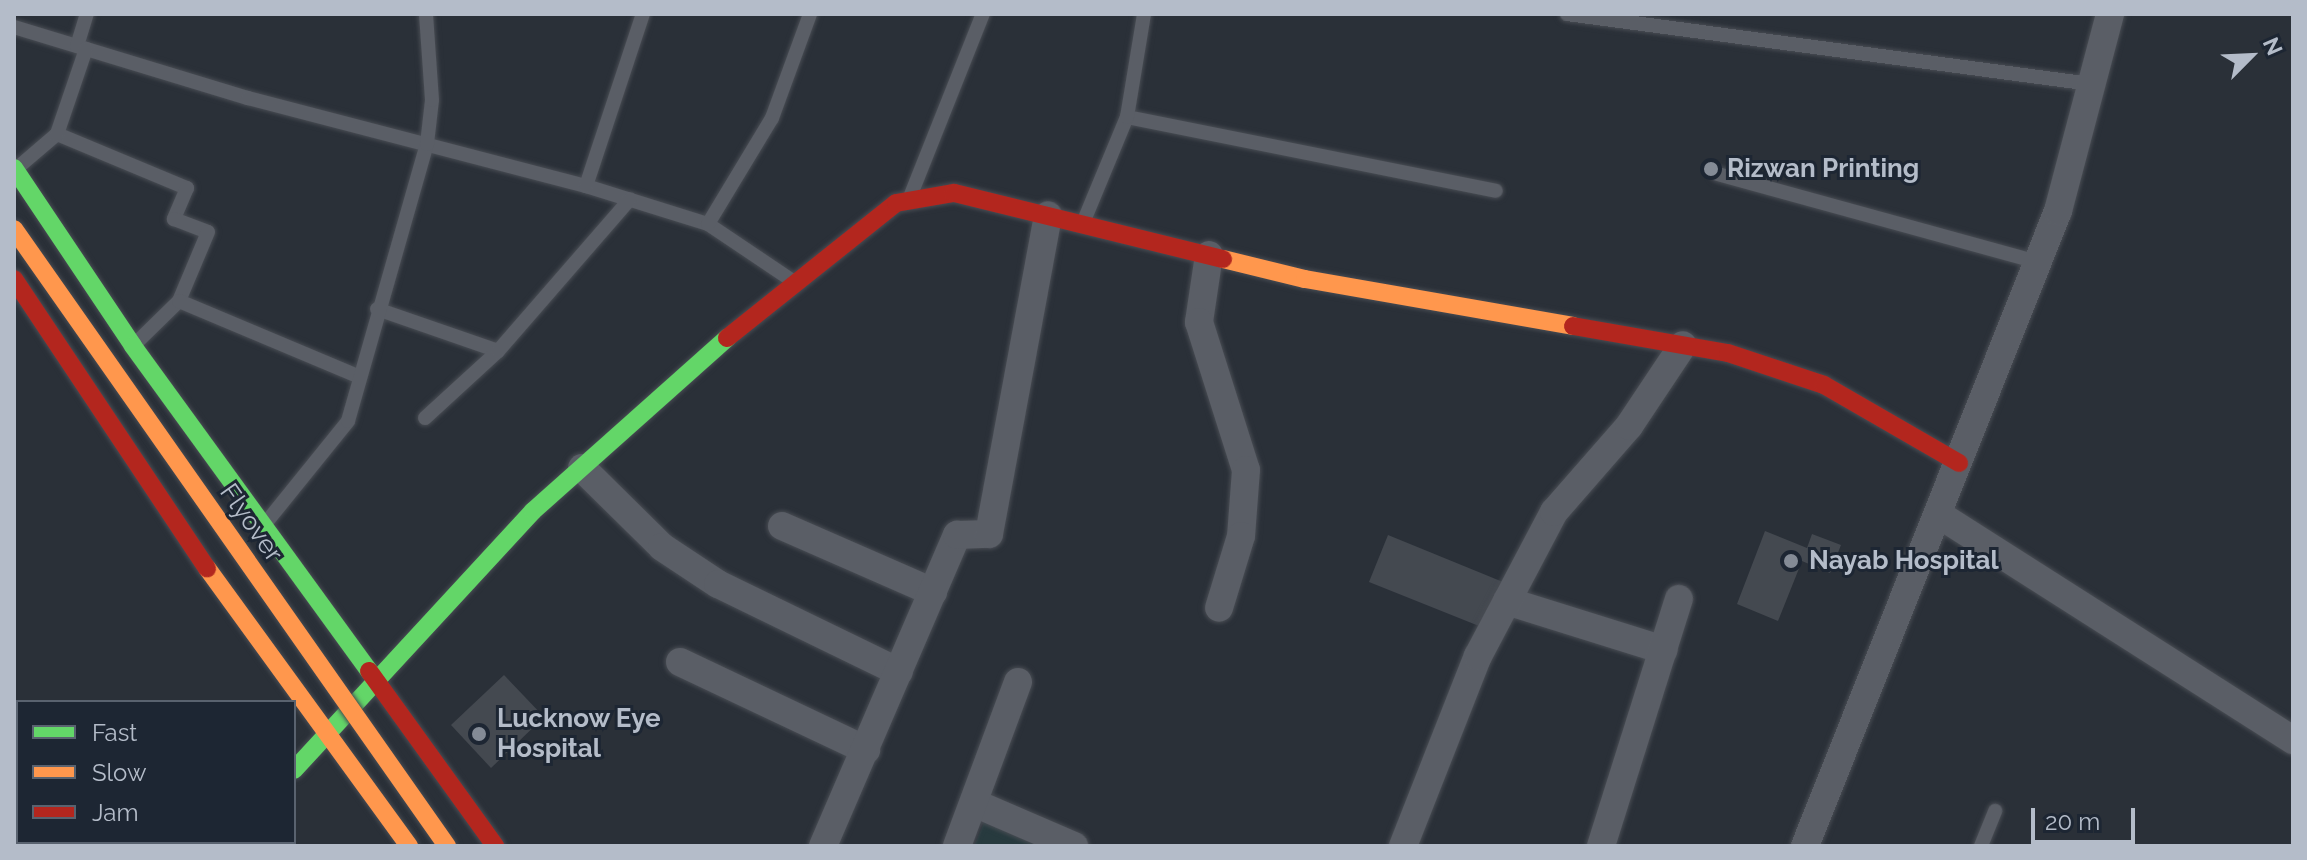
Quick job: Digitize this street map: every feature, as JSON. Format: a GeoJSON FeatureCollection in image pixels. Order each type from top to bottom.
{"type":"FeatureCollection","features":[{"type":"Feature","properties":{"kind":"main road"},"geometry":{"type":"LineString","coordinates":[[15,169],[133,346],[495,846]]}},
{"type":"Feature","properties":{"kind":"main road"},"geometry":{"type":"LineString","coordinates":[[296,768],[330,735],[376,680],[533,511],[793,282],[896,203],[954,193],[1305,279],[1728,353],[1824,385],[1959,463]]}},
{"type":"Feature","properties":{"kind":"main road","name":"Flyover"},"geometry":{"type":"LineString","coordinates":[[14,229],[447,846]]}},
{"type":"Feature","properties":{"kind":"main road"},"geometry":{"type":"LineString","coordinates":[[14,279],[167,514],[409,846]]}},
{"type":"Feature","properties":{"kind":"street"},"geometry":{"type":"LineString","coordinates":[[1805,846],[2058,211],[2110,14]]}},
{"type":"Feature","properties":{"kind":"street"},"geometry":{"type":"LineString","coordinates":[[823,846],[957,535],[989,534],[1048,215]]}},
{"type":"Feature","properties":{"kind":"street"},"geometry":{"type":"LineString","coordinates":[[1209,255],[1199,322],[1246,470],[1241,536],[1219,608]]}},
{"type":"Feature","properties":{"kind":"street"},"geometry":{"type":"LineString","coordinates":[[1403,846],[1478,656],[1554,512],[1629,426],[1683,345]]}},
{"type":"Feature","properties":{"kind":"street"},"geometry":{"type":"LineString","coordinates":[[582,468],[662,547],[718,584],[899,672]]}},
{"type":"Feature","properties":{"kind":"street"},"geometry":{"type":"LineString","coordinates":[[1938,514],[2293,740]]}},
{"type":"Feature","properties":{"kind":"street"},"geometry":{"type":"LineString","coordinates":[[782,526],[933,592]]}},
{"type":"Feature","properties":{"kind":"street"},"geometry":{"type":"LineString","coordinates":[[1603,846],[1679,599]]}},
{"type":"Feature","properties":{"kind":"street"},"geometry":{"type":"LineString","coordinates":[[1507,601],[1663,650]]}},
{"type":"Feature","properties":{"kind":"street"},"geometry":{"type":"LineString","coordinates":[[680,662],[866,750]]}},
{"type":"Feature","properties":{"kind":"street"},"geometry":{"type":"LineString","coordinates":[[957,846],[1018,682]]}},
{"type":"Feature","properties":{"kind":"street"},"geometry":{"type":"LineString","coordinates":[[974,803],[1074,846]]}},
{"type":"Feature","properties":{"kind":"lane"},"geometry":{"type":"LineString","coordinates":[[15,169],[57,134],[81,48],[87,14]]}},
{"type":"Feature","properties":{"kind":"lane"},"geometry":{"type":"LineString","coordinates":[[263,526],[348,421],[357,376],[427,144],[432,100],[426,14]]}},
{"type":"Feature","properties":{"kind":"lane"},"geometry":{"type":"LineString","coordinates":[[586,186],[643,14]]}},
{"type":"Feature","properties":{"kind":"lane"},"geometry":{"type":"LineString","coordinates":[[708,224],[772,118],[810,14]]}},
{"type":"Feature","properties":{"kind":"lane"},"geometry":{"type":"LineString","coordinates":[[908,201],[983,14]]}},
{"type":"Feature","properties":{"kind":"lane"},"geometry":{"type":"LineString","coordinates":[[1082,224],[1127,117],[1144,14]]}},
{"type":"Feature","properties":{"kind":"lane"},"geometry":{"type":"LineString","coordinates":[[1567,14],[1666,20],[2091,84]]}},
{"type":"Feature","properties":{"kind":"lane"},"geometry":{"type":"LineString","coordinates":[[14,27],[586,186],[708,224],[793,282]]}},
{"type":"Feature","properties":{"kind":"lane"},"geometry":{"type":"LineString","coordinates":[[1127,117],[1496,191]]}},
{"type":"Feature","properties":{"kind":"lane"},"geometry":{"type":"LineString","coordinates":[[57,134],[187,188],[174,219],[208,232],[179,301],[133,346],[80,381]]}},
{"type":"Feature","properties":{"kind":"lane"},"geometry":{"type":"LineString","coordinates":[[1718,174],[2038,262]]}},
{"type":"Feature","properties":{"kind":"lane"},"geometry":{"type":"LineString","coordinates":[[425,418],[498,351],[630,199]]}},
{"type":"Feature","properties":{"kind":"lane"},"geometry":{"type":"LineString","coordinates":[[179,301],[357,376]]}},
{"type":"Feature","properties":{"kind":"lane"},"geometry":{"type":"LineString","coordinates":[[377,309],[498,351]]}},
{"type":"Feature","properties":{"kind":"lane"},"geometry":{"type":"LineString","coordinates":[[1981,846],[1995,811]]}},
{"type":"Feature","properties":{"kind":"green space"},"geometry":{"type":"Polygon","coordinates":[[[986,818],[1048,846],[974,846],[986,818]]]}},
{"type":"Feature","properties":{"kind":"building"},"geometry":{"type":"Polygon","coordinates":[[[1765,531],[1807,548],[1812,534],[1841,545],[1830,573],[1802,561],[1778,621],[1737,604],[1765,531]]]}},
{"type":"Feature","properties":{"kind":"building"},"geometry":{"type":"Polygon","coordinates":[[[1388,535],[1503,582],[1484,628],[1369,582],[1388,535]]]}},
{"type":"Feature","properties":{"kind":"building"},"geometry":{"type":"Polygon","coordinates":[[[504,675],[544,717],[491,768],[451,725],[504,675]]]}},
{"type":"Feature","properties":{"kind":"traffic: fast"},"geometry":{"type":"LineString","coordinates":[[14,168],[133,346],[369,671]]}},
{"type":"Feature","properties":{"kind":"traffic: fast"},"geometry":{"type":"LineString","coordinates":[[296,768],[533,511],[727,338]]}},
{"type":"Feature","properties":{"kind":"traffic: slow"},"geometry":{"type":"LineString","coordinates":[[14,229],[447,846]]}},
{"type":"Feature","properties":{"kind":"traffic: slow"},"geometry":{"type":"LineString","coordinates":[[1223,259],[1305,279],[1573,326]]}},
{"type":"Feature","properties":{"kind":"traffic: slow"},"geometry":{"type":"LineString","coordinates":[[207,568],[409,846]]}},
{"type":"Feature","properties":{"kind":"traffic: jam"},"geometry":{"type":"LineString","coordinates":[[727,338],[896,203],[954,193],[1223,259]]}},
{"type":"Feature","properties":{"kind":"traffic: jam"},"geometry":{"type":"LineString","coordinates":[[14,279],[207,568]]}},
{"type":"Feature","properties":{"kind":"traffic: jam"},"geometry":{"type":"LineString","coordinates":[[1573,326],[1728,353],[1824,385],[1959,463]]}},
{"type":"Feature","properties":{"kind":"traffic: jam"},"geometry":{"type":"LineString","coordinates":[[369,671],[495,846]]}},
{"type":"Feature","properties":{"kind":"place","name":"Rizwan Printing"},"geometry":{"type":"Point","coordinates":[1711,169]}},
{"type":"Feature","properties":{"kind":"place","name":"Nayab Hospital"},"geometry":{"type":"Point","coordinates":[1791,561]}},
{"type":"Feature","properties":{"kind":"place","name":"Lucknow Eye Hospital"},"geometry":{"type":"Point","coordinates":[479,734]}}]}
